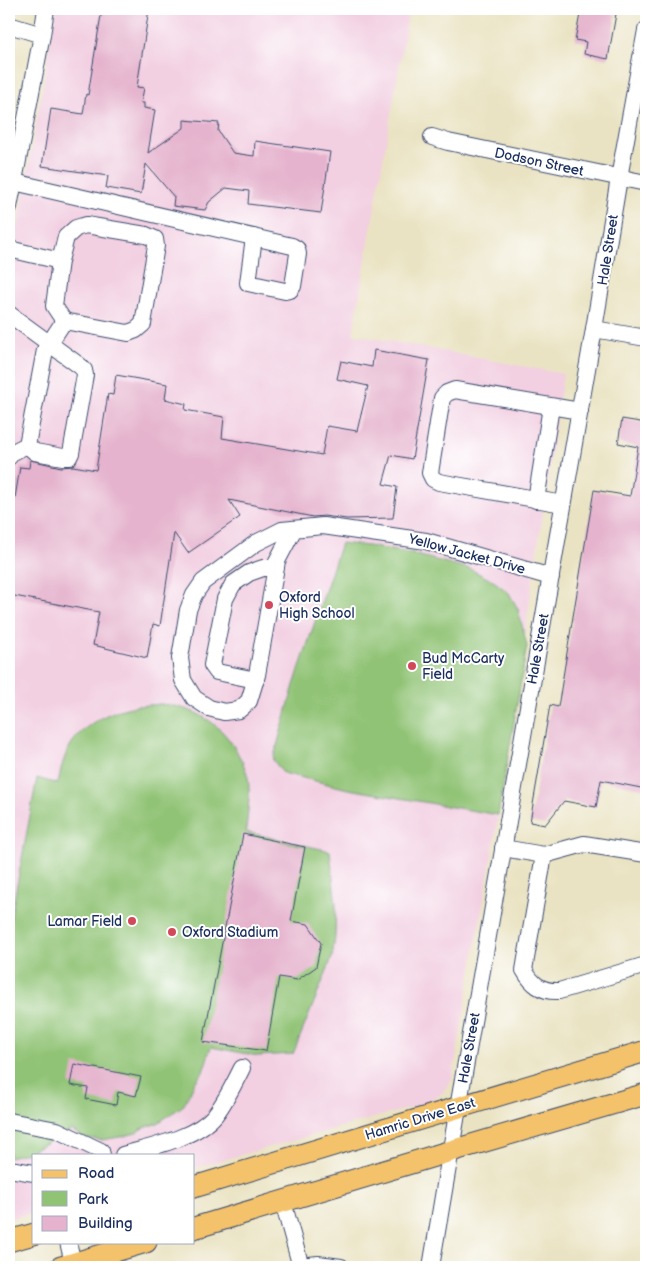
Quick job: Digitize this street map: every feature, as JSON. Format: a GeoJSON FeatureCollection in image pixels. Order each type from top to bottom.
{"type":"FeatureCollection","features":[{"type":"Feature","properties":{"kind":"main road","name":"Hamric Drive East"},"geometry":{"type":"LineString","coordinates":[[195,1187],[646,1051]]}},
{"type":"Feature","properties":{"kind":"main road"},"geometry":{"type":"LineString","coordinates":[[195,1228],[646,1094]]}},
{"type":"Feature","properties":{"kind":"main road"},"geometry":{"type":"LineString","coordinates":[[9,1241],[32,1235]]}},
{"type":"Feature","properties":{"kind":"main road"},"geometry":{"type":"LineString","coordinates":[[69,1266],[140,1244]]}},
{"type":"Feature","properties":{"kind":"street"},"geometry":{"type":"LineString","coordinates":[[9,208],[46,9]]}},
{"type":"Feature","properties":{"kind":"street"},"geometry":{"type":"LineString","coordinates":[[9,25],[42,35]]}},
{"type":"Feature","properties":{"kind":"street","name":"Hale Street"},"geometry":{"type":"LineString","coordinates":[[431,1267],[646,30]]}},
{"type":"Feature","properties":{"kind":"street","name":"Dodson Street"},"geometry":{"type":"LineString","coordinates":[[432,137],[448,142],[646,183]]}},
{"type":"Feature","properties":{"kind":"street"},"geometry":{"type":"LineString","coordinates":[[14,182],[254,237]]}},
{"type":"Feature","properties":{"kind":"street"},"geometry":{"type":"LineString","coordinates":[[86,225],[146,235],[155,239],[156,246],[143,324],[136,330],[128,333],[64,321],[54,306],[60,261],[66,237],[76,228],[86,225]]}},
{"type":"Feature","properties":{"kind":"street"},"geometry":{"type":"LineString","coordinates":[[9,249],[60,261]]}},
{"type":"Feature","properties":{"kind":"street"},"geometry":{"type":"LineString","coordinates":[[9,314],[80,366],[84,370],[85,375],[72,453],[69,457],[36,452],[27,445]]}},
{"type":"Feature","properties":{"kind":"street"},"geometry":{"type":"LineString","coordinates":[[27,445],[45,350],[64,321]]}},
{"type":"Feature","properties":{"kind":"street"},"geometry":{"type":"LineString","coordinates":[[594,329],[646,338]]}},
{"type":"Feature","properties":{"kind":"street"},"geometry":{"type":"LineString","coordinates":[[563,504],[440,482],[433,479],[430,473],[442,398],[447,392],[456,390],[580,411]]}},
{"type":"Feature","properties":{"kind":"street"},"geometry":{"type":"LineString","coordinates":[[536,500],[551,406]]}},
{"type":"Feature","properties":{"kind":"street"},"geometry":{"type":"LineString","coordinates":[[9,457],[13,452],[27,445]]}},
{"type":"Feature","properties":{"kind":"street","name":"Yellow Jacket Drive"},"geometry":{"type":"LineString","coordinates":[[294,529],[277,561],[256,680],[249,701],[239,710],[224,712],[209,708],[194,698],[183,680],[180,658],[188,610],[194,594],[203,582],[256,543],[282,530],[323,526],[426,540],[551,577]]}},
{"type":"Feature","properties":{"kind":"street"},"geometry":{"type":"LineString","coordinates":[[256,680],[223,674],[217,672],[212,666],[225,599],[232,584],[249,573],[263,568],[276,568]]}},
{"type":"Feature","properties":{"kind":"street"},"geometry":{"type":"LineString","coordinates":[[503,848],[544,855],[584,844],[646,854]]}},
{"type":"Feature","properties":{"kind":"street"},"geometry":{"type":"LineString","coordinates":[[544,855],[524,970],[534,984],[547,990],[559,991],[646,965]]}},
{"type":"Feature","properties":{"kind":"street"},"geometry":{"type":"LineString","coordinates":[[126,1154],[177,1139],[213,1118],[225,1102],[242,1068]]}},
{"type":"Feature","properties":{"kind":"street"},"geometry":{"type":"LineString","coordinates":[[9,1121],[56,1130],[102,1154]]}},
{"type":"Feature","properties":{"kind":"street"},"geometry":{"type":"LineString","coordinates":[[9,1169],[32,1173]]}},
{"type":"Feature","properties":{"kind":"street"},"geometry":{"type":"LineString","coordinates":[[283,1202],[301,1267],[318,1264],[341,1267]]}},
{"type":"Feature","properties":{"kind":"street"},"geometry":{"type":"LineString","coordinates":[[68,1244],[69,1266]]}},
{"type":"Feature","properties":{"kind":"shaded area","name":"Oxford High School"},"geometry":{"type":"Polygon","coordinates":[[[56,9],[409,9],[353,334],[563,374],[495,837],[452,1080],[440,1095],[420,1105],[195,1168],[195,1154],[32,1154],[32,1213],[9,1219],[9,278],[56,9]]]}},
{"type":"Feature","properties":{"kind":"green space","name":"Bud McCarty Field"},"geometry":{"type":"Polygon","coordinates":[[[341,543],[409,553],[470,569],[495,582],[509,593],[518,609],[527,646],[498,815],[348,789],[283,773],[273,760],[294,685],[341,543]]]}},
{"type":"Feature","properties":{"kind":"green space","name":"Oxford Stadium"},"geometry":{"type":"Polygon","coordinates":[[[160,704],[183,708],[204,717],[222,731],[236,750],[246,771],[249,784],[246,832],[330,851],[336,906],[332,958],[293,1054],[258,1056],[211,1047],[203,1072],[194,1084],[184,1105],[158,1123],[141,1129],[136,1133],[102,1140],[83,1138],[72,1130],[26,1153],[9,1157],[9,927],[37,778],[58,784],[63,761],[71,744],[78,735],[96,721],[126,708],[160,704]]]}},
{"type":"Feature","properties":{"kind":"building"},"geometry":{"type":"Polygon","coordinates":[[[102,9],[149,9],[137,87],[144,88],[141,103],[144,103],[144,108],[155,110],[148,153],[184,128],[184,120],[219,123],[218,131],[233,153],[254,156],[255,141],[330,152],[321,213],[248,204],[249,191],[226,188],[209,202],[205,210],[173,206],[174,197],[146,164],[141,194],[106,188],[108,176],[42,166],[51,109],[83,114],[86,94],[88,95],[102,9]]]}},
{"type":"Feature","properties":{"kind":"building"},"geometry":{"type":"Polygon","coordinates":[[[581,9],[616,14],[608,59],[584,54],[586,42],[575,40],[581,9]]]}},
{"type":"Feature","properties":{"kind":"building"},"geometry":{"type":"Polygon","coordinates":[[[374,350],[429,360],[412,459],[391,455],[383,484],[397,487],[393,518],[347,519],[324,516],[313,517],[229,500],[240,517],[188,553],[174,533],[160,626],[153,624],[147,658],[93,645],[99,612],[9,595],[9,498],[15,498],[20,467],[29,468],[30,460],[61,467],[73,466],[96,470],[108,394],[113,395],[116,375],[167,384],[165,399],[186,404],[185,410],[224,417],[222,438],[322,455],[327,426],[357,431],[368,386],[337,379],[341,361],[372,367],[374,350]]]}},
{"type":"Feature","properties":{"kind":"building"},"geometry":{"type":"Polygon","coordinates":[[[622,419],[646,423],[646,789],[601,780],[596,807],[564,801],[545,825],[530,822],[550,705],[558,707],[594,490],[630,496],[638,447],[618,443],[622,419]]]}},
{"type":"Feature","properties":{"kind":"building"},"geometry":{"type":"Polygon","coordinates":[[[243,834],[305,847],[291,921],[308,924],[321,943],[316,967],[297,980],[279,977],[266,1051],[203,1042],[243,834]]]}},
{"type":"Feature","properties":{"kind":"building"},"geometry":{"type":"Polygon","coordinates":[[[74,1064],[141,1077],[136,1096],[118,1092],[116,1105],[86,1099],[88,1088],[70,1085],[74,1064]]]}},
{"type":"Feature","properties":{"kind":"place","name":"Oxford High School"},"geometry":{"type":"Point","coordinates":[269,605]}},
{"type":"Feature","properties":{"kind":"place","name":"Bud McCarty Field"},"geometry":{"type":"Point","coordinates":[412,666]}},
{"type":"Feature","properties":{"kind":"place","name":"Lamar Field"},"geometry":{"type":"Point","coordinates":[132,921]}},
{"type":"Feature","properties":{"kind":"place","name":"Oxford Stadium"},"geometry":{"type":"Point","coordinates":[172,932]}}]}
